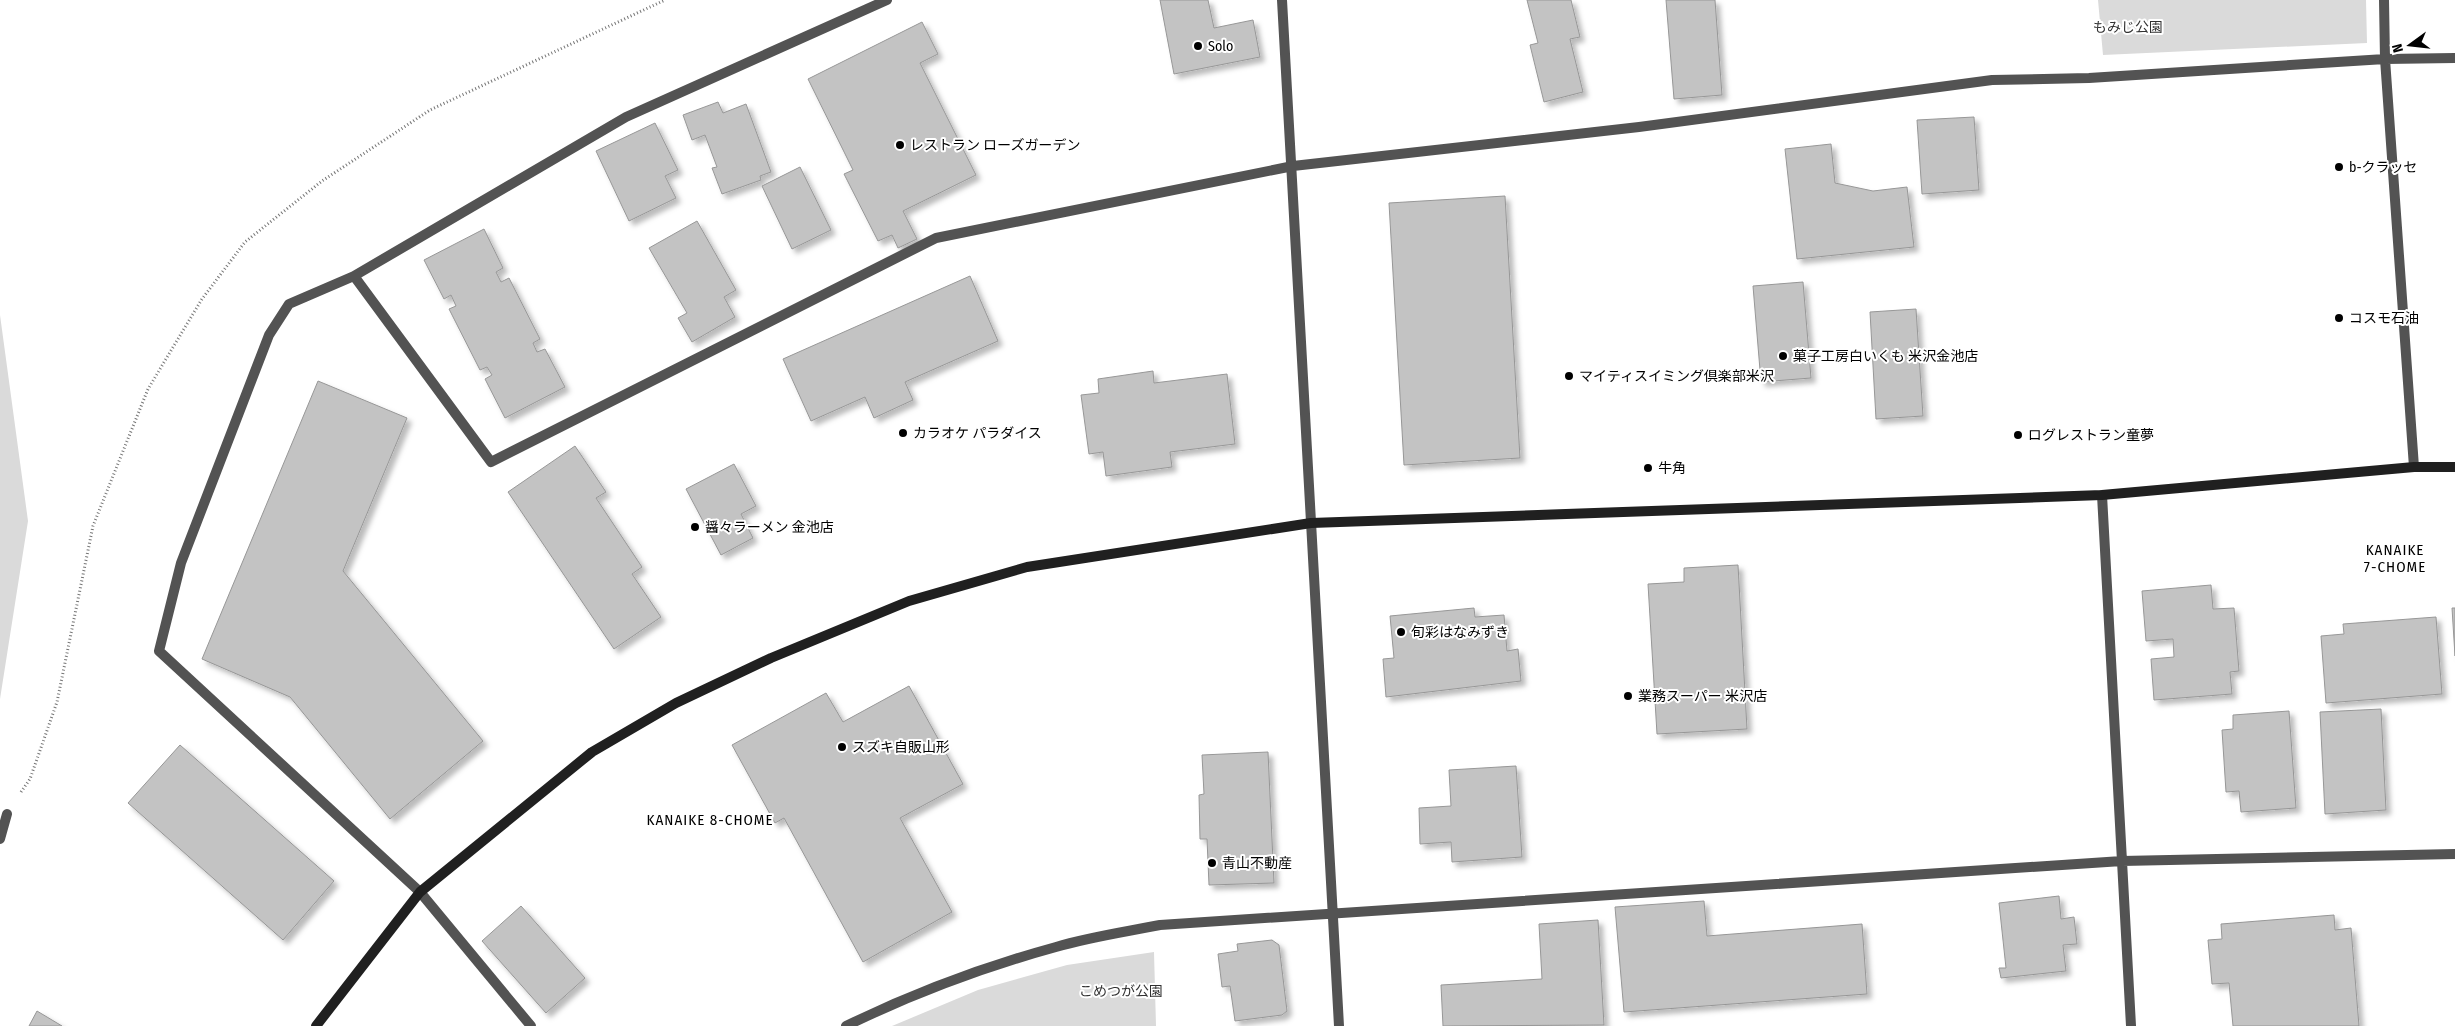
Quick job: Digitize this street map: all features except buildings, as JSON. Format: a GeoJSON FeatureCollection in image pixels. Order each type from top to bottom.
{"type":"FeatureCollection","features":[{"type":"Feature","properties":{"kind":"street"},"geometry":{"type":"LineString","coordinates":[[531,1026],[420,892],[159,651],[181,563],[269,335],[289,304],[354,276],[626,117],[887,0]]}},
{"type":"Feature","properties":{"kind":"street"},"geometry":{"type":"LineString","coordinates":[[1282,0],[1339,1026]]}},
{"type":"Feature","properties":{"kind":"street"},"geometry":{"type":"LineString","coordinates":[[2384,0],[2385,59],[2414,467]]}},
{"type":"Feature","properties":{"kind":"street"},"geometry":{"type":"LineString","coordinates":[[354,276],[491,462],[936,238],[1292,166],[1640,127],[1992,80],[2089,78],[2385,59],[2455,58]]}},
{"type":"Feature","properties":{"kind":"street"},"geometry":{"type":"LineString","coordinates":[[316,1026],[420,892],[592,752],[676,703],[771,658],[900,605],[1027,567],[1310,523],[2102,495],[2414,467],[2455,467]]}},
{"type":"Feature","properties":{"kind":"street"},"geometry":{"type":"LineString","coordinates":[[2102,495],[2131,1026]]}},
{"type":"Feature","properties":{"kind":"street"},"geometry":{"type":"LineString","coordinates":[[0,839],[6,814]]}},
{"type":"Feature","properties":{"kind":"street"},"geometry":{"type":"LineString","coordinates":[[846,1026],[902,999],[970,974],[1057,946],[1160,925],[2122,861],[2455,854]]}},
{"type":"Feature","properties":{"kind":"green space","name":"もみじ公園"},"geometry":{"type":"Polygon","coordinates":[[[2098,0],[2366,0],[2367,43],[2103,55],[2098,0]]]}},
{"type":"Feature","properties":{"kind":"green space"},"geometry":{"type":"Polygon","coordinates":[[[0,315],[28,521],[0,699],[0,315]]]}},
{"type":"Feature","properties":{"kind":"green space","name":"こめつが公園"},"geometry":{"type":"Polygon","coordinates":[[[1154,952],[1156,1026],[892,1026],[978,990],[1067,965],[1154,952]]]}},
{"type":"Feature","properties":{"kind":"place","name":"Solo"},"geometry":{"type":"Point","coordinates":[1198,46]}},
{"type":"Feature","properties":{"kind":"place","name":"レストラン ローズガーデン"},"geometry":{"type":"Point","coordinates":[900,145]}},
{"type":"Feature","properties":{"kind":"place","name":"b-クラッセ"},"geometry":{"type":"Point","coordinates":[2339,167]}},
{"type":"Feature","properties":{"kind":"place","name":"コスモ石油"},"geometry":{"type":"Point","coordinates":[2339,318]}},
{"type":"Feature","properties":{"kind":"place","name":"菓子工房白いくも 米沢金池店"},"geometry":{"type":"Point","coordinates":[1783,356]}},
{"type":"Feature","properties":{"kind":"place","name":"マイティスイミング倶楽部米沢"},"geometry":{"type":"Point","coordinates":[1569,376]}},
{"type":"Feature","properties":{"kind":"place","name":"カラオケ パラダイス"},"geometry":{"type":"Point","coordinates":[903,433]}},
{"type":"Feature","properties":{"kind":"place","name":"ログレストラン童夢"},"geometry":{"type":"Point","coordinates":[2018,435]}},
{"type":"Feature","properties":{"kind":"place","name":"牛角"},"geometry":{"type":"Point","coordinates":[1648,468]}},
{"type":"Feature","properties":{"kind":"place","name":"醤々ラーメン 金池店"},"geometry":{"type":"Point","coordinates":[695,527]}},
{"type":"Feature","properties":{"kind":"place","name":"旬彩はなみずき"},"geometry":{"type":"Point","coordinates":[1401,632]}},
{"type":"Feature","properties":{"kind":"place","name":"業務スーパー 米沢店"},"geometry":{"type":"Point","coordinates":[1628,696]}},
{"type":"Feature","properties":{"kind":"place","name":"スズキ自販山形"},"geometry":{"type":"Point","coordinates":[842,747]}},
{"type":"Feature","properties":{"kind":"place","name":"青山不動産"},"geometry":{"type":"Point","coordinates":[1212,863]}},
{"type":"Feature","properties":{"kind":"district","name":"KANAIKE 7-CHOME"},"geometry":{"type":"Point","coordinates":[2395,558]}},
{"type":"Feature","properties":{"kind":"district","name":"KANAIKE 8-CHOME"},"geometry":{"type":"Point","coordinates":[710,820]}}]}
